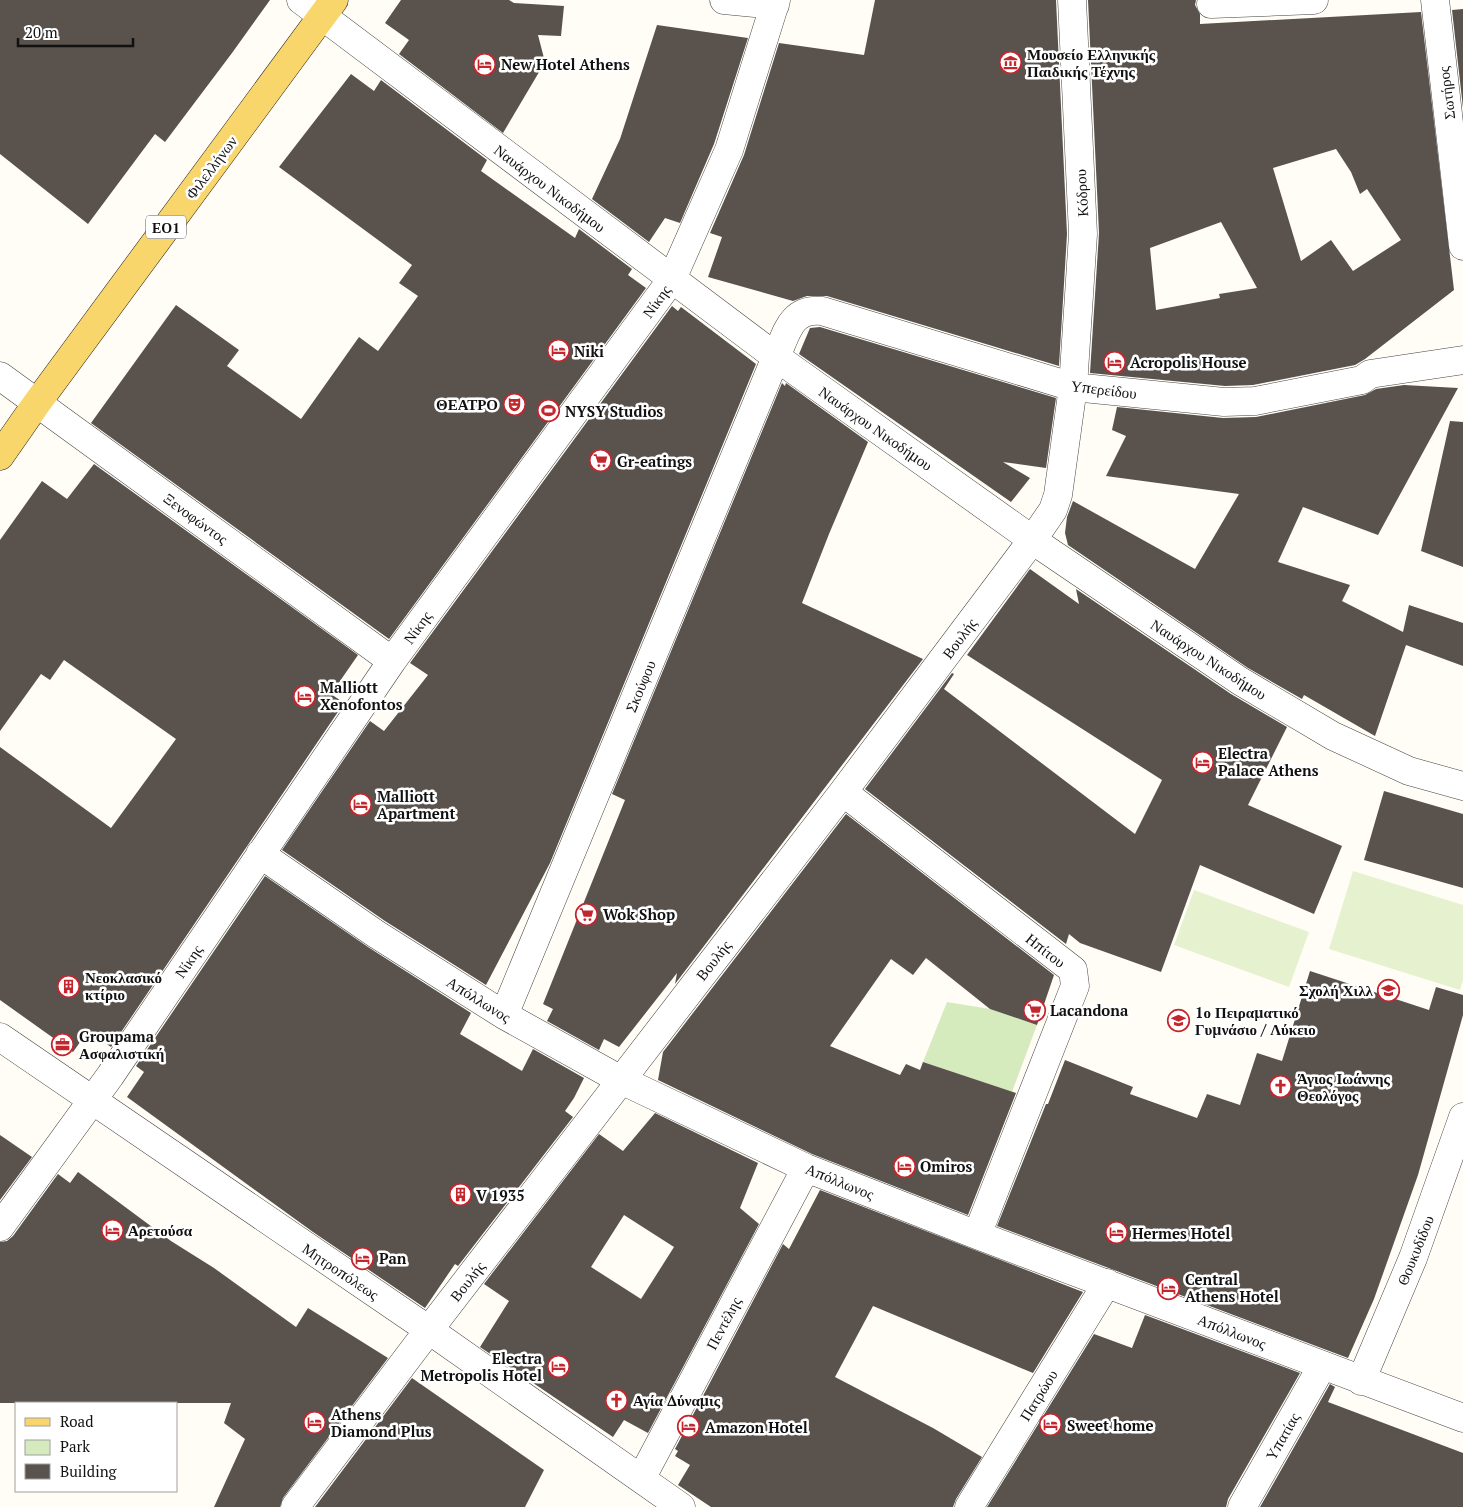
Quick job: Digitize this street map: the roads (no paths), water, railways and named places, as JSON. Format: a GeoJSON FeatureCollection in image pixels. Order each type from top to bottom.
{"type":"FeatureCollection","features":[{"type":"Feature","properties":{"kind":"main road","name":"Φιλελλήνων"},"geometry":{"type":"LineString","coordinates":[[0,456],[328,8]]}},
{"type":"Feature","properties":{"kind":"street","name":"Ναυάρχου Νικοδήμου"},"geometry":{"type":"LineString","coordinates":[[301,0],[328,8],[672,279],[776,358],[1033,539],[1240,681],[1333,736],[1409,771],[1463,786]]}},
{"type":"Feature","properties":{"kind":"street"},"geometry":{"type":"LineString","coordinates":[[724,0],[776,3]]}},
{"type":"Feature","properties":{"kind":"street","name":"Κόδρου"},"geometry":{"type":"LineString","coordinates":[[1072,0],[1083,234],[1073,387]]}},
{"type":"Feature","properties":{"kind":"street"},"geometry":{"type":"LineString","coordinates":[[1211,4],[1314,0]]}},
{"type":"Feature","properties":{"kind":"street","name":"Σωτήρος"},"geometry":{"type":"LineString","coordinates":[[1435,0],[1463,246]]}},
{"type":"Feature","properties":{"kind":"street","name":"Νίκης"},"geometry":{"type":"LineString","coordinates":[[0,1227],[90,1100],[115,1068],[392,661],[672,279],[729,150],[776,3]]}},
{"type":"Feature","properties":{"kind":"street","name":"Υπερείδου"},"geometry":{"type":"LineString","coordinates":[[776,358],[796,317],[810,310],[822,311],[1073,387],[1224,402],[1255,401],[1362,380],[1370,374],[1463,360]]}},
{"type":"Feature","properties":{"kind":"street","name":"Σκούφου"},"geometry":{"type":"LineString","coordinates":[[504,1015],[776,358]]}},
{"type":"Feature","properties":{"kind":"street","name":"Ξενοφώντος"},"geometry":{"type":"LineString","coordinates":[[0,376],[392,661]]}},
{"type":"Feature","properties":{"kind":"street","name":"Βουλής"},"geometry":{"type":"LineString","coordinates":[[296,1507],[429,1330],[843,792],[1033,539],[1053,510],[1058,495],[1073,387]]}},
{"type":"Feature","properties":{"kind":"street","name":"Ηπίτου"},"geometry":{"type":"LineString","coordinates":[[843,792],[1073,970],[1075,986],[977,1235]]}},
{"type":"Feature","properties":{"kind":"street","name":"Απόλλωνος"},"geometry":{"type":"LineString","coordinates":[[260,854],[376,934],[504,1015],[621,1080],[806,1168],[977,1235],[1463,1418]]}},
{"type":"Feature","properties":{"kind":"street","name":"Μητροπόλεως"},"geometry":{"type":"LineString","coordinates":[[0,1037],[429,1330],[659,1497]]}},
{"type":"Feature","properties":{"kind":"street","name":"Θουκυδίδου"},"geometry":{"type":"LineString","coordinates":[[1361,1381],[1413,1258],[1463,1117]]}},
{"type":"Feature","properties":{"kind":"street","name":"Πεντέλης"},"geometry":{"type":"LineString","coordinates":[[659,1497],[806,1168]]}},
{"type":"Feature","properties":{"kind":"street","name":"Πατρώου"},"geometry":{"type":"LineString","coordinates":[[969,1507],[1107,1283]]}},
{"type":"Feature","properties":{"kind":"street","name":"Υπατίας"},"geometry":{"type":"LineString","coordinates":[[1242,1507],[1322,1366]]}},
{"type":"Feature","properties":{"kind":"place","name":"Μουσείο Ελληνικής Παιδικής Τέχνης"},"geometry":{"type":"Point","coordinates":[1011,63]}},
{"type":"Feature","properties":{"kind":"place","name":"New Hotel Athens"},"geometry":{"type":"Point","coordinates":[485,64]}},
{"type":"Feature","properties":{"kind":"place","name":"Niki"},"geometry":{"type":"Point","coordinates":[558,351]}},
{"type":"Feature","properties":{"kind":"place","name":"Acropolis House"},"geometry":{"type":"Point","coordinates":[1114,362]}},
{"type":"Feature","properties":{"kind":"place","name":"ΘΕΑΤΡΟ"},"geometry":{"type":"Point","coordinates":[514,404]}},
{"type":"Feature","properties":{"kind":"place","name":"NYSY Studios"},"geometry":{"type":"Point","coordinates":[549,411]}},
{"type":"Feature","properties":{"kind":"place","name":"Gr-eatings"},"geometry":{"type":"Point","coordinates":[601,461]}},
{"type":"Feature","properties":{"kind":"place","name":"Malliott Xenofontos"},"geometry":{"type":"Point","coordinates":[304,696]}},
{"type":"Feature","properties":{"kind":"place","name":"Electra Palace Athens"},"geometry":{"type":"Point","coordinates":[1202,762]}},
{"type":"Feature","properties":{"kind":"place","name":"Malliott Apartment"},"geometry":{"type":"Point","coordinates":[361,805]}},
{"type":"Feature","properties":{"kind":"place","name":"Wok Shop"},"geometry":{"type":"Point","coordinates":[587,914]}},
{"type":"Feature","properties":{"kind":"place","name":"Νεοκλασικό κτίριο"},"geometry":{"type":"Point","coordinates":[69,986]}},
{"type":"Feature","properties":{"kind":"place","name":"Σχολή Χιλλ"},"geometry":{"type":"Point","coordinates":[1389,990]}},
{"type":"Feature","properties":{"kind":"place","name":"Lacandona"},"geometry":{"type":"Point","coordinates":[1034,1010]}},
{"type":"Feature","properties":{"kind":"place","name":"1ο Πειραματικό Γυμνάσιο / Λύκειο"},"geometry":{"type":"Point","coordinates":[1179,1021]}},
{"type":"Feature","properties":{"kind":"place","name":"Groupama Ασφαλιστική"},"geometry":{"type":"Point","coordinates":[63,1045]}},
{"type":"Feature","properties":{"kind":"place","name":"Άγιος Ιωάννης Θεολόγος"},"geometry":{"type":"Point","coordinates":[1281,1087]}},
{"type":"Feature","properties":{"kind":"place","name":"Omiros"},"geometry":{"type":"Point","coordinates":[904,1166]}},
{"type":"Feature","properties":{"kind":"place","name":"V 1935"},"geometry":{"type":"Point","coordinates":[460,1195]}},
{"type":"Feature","properties":{"kind":"place","name":"Αρετούσα"},"geometry":{"type":"Point","coordinates":[112,1230]}},
{"type":"Feature","properties":{"kind":"place","name":"Hermes Hotel"},"geometry":{"type":"Point","coordinates":[1116,1233]}},
{"type":"Feature","properties":{"kind":"place","name":"Pan"},"geometry":{"type":"Point","coordinates":[363,1258]}},
{"type":"Feature","properties":{"kind":"place","name":"Central Athens Hotel"},"geometry":{"type":"Point","coordinates":[1169,1288]}},
{"type":"Feature","properties":{"kind":"place","name":"Electra Metropolis Hotel"},"geometry":{"type":"Point","coordinates":[558,1367]}},
{"type":"Feature","properties":{"kind":"place","name":"Αγία Δύναμις"},"geometry":{"type":"Point","coordinates":[617,1400]}},
{"type":"Feature","properties":{"kind":"place","name":"Athens Diamond Plus"},"geometry":{"type":"Point","coordinates":[315,1423]}},
{"type":"Feature","properties":{"kind":"place","name":"Sweet home"},"geometry":{"type":"Point","coordinates":[1051,1425]}},
{"type":"Feature","properties":{"kind":"place","name":"Amazon Hotel"},"geometry":{"type":"Point","coordinates":[689,1427]}}]}
